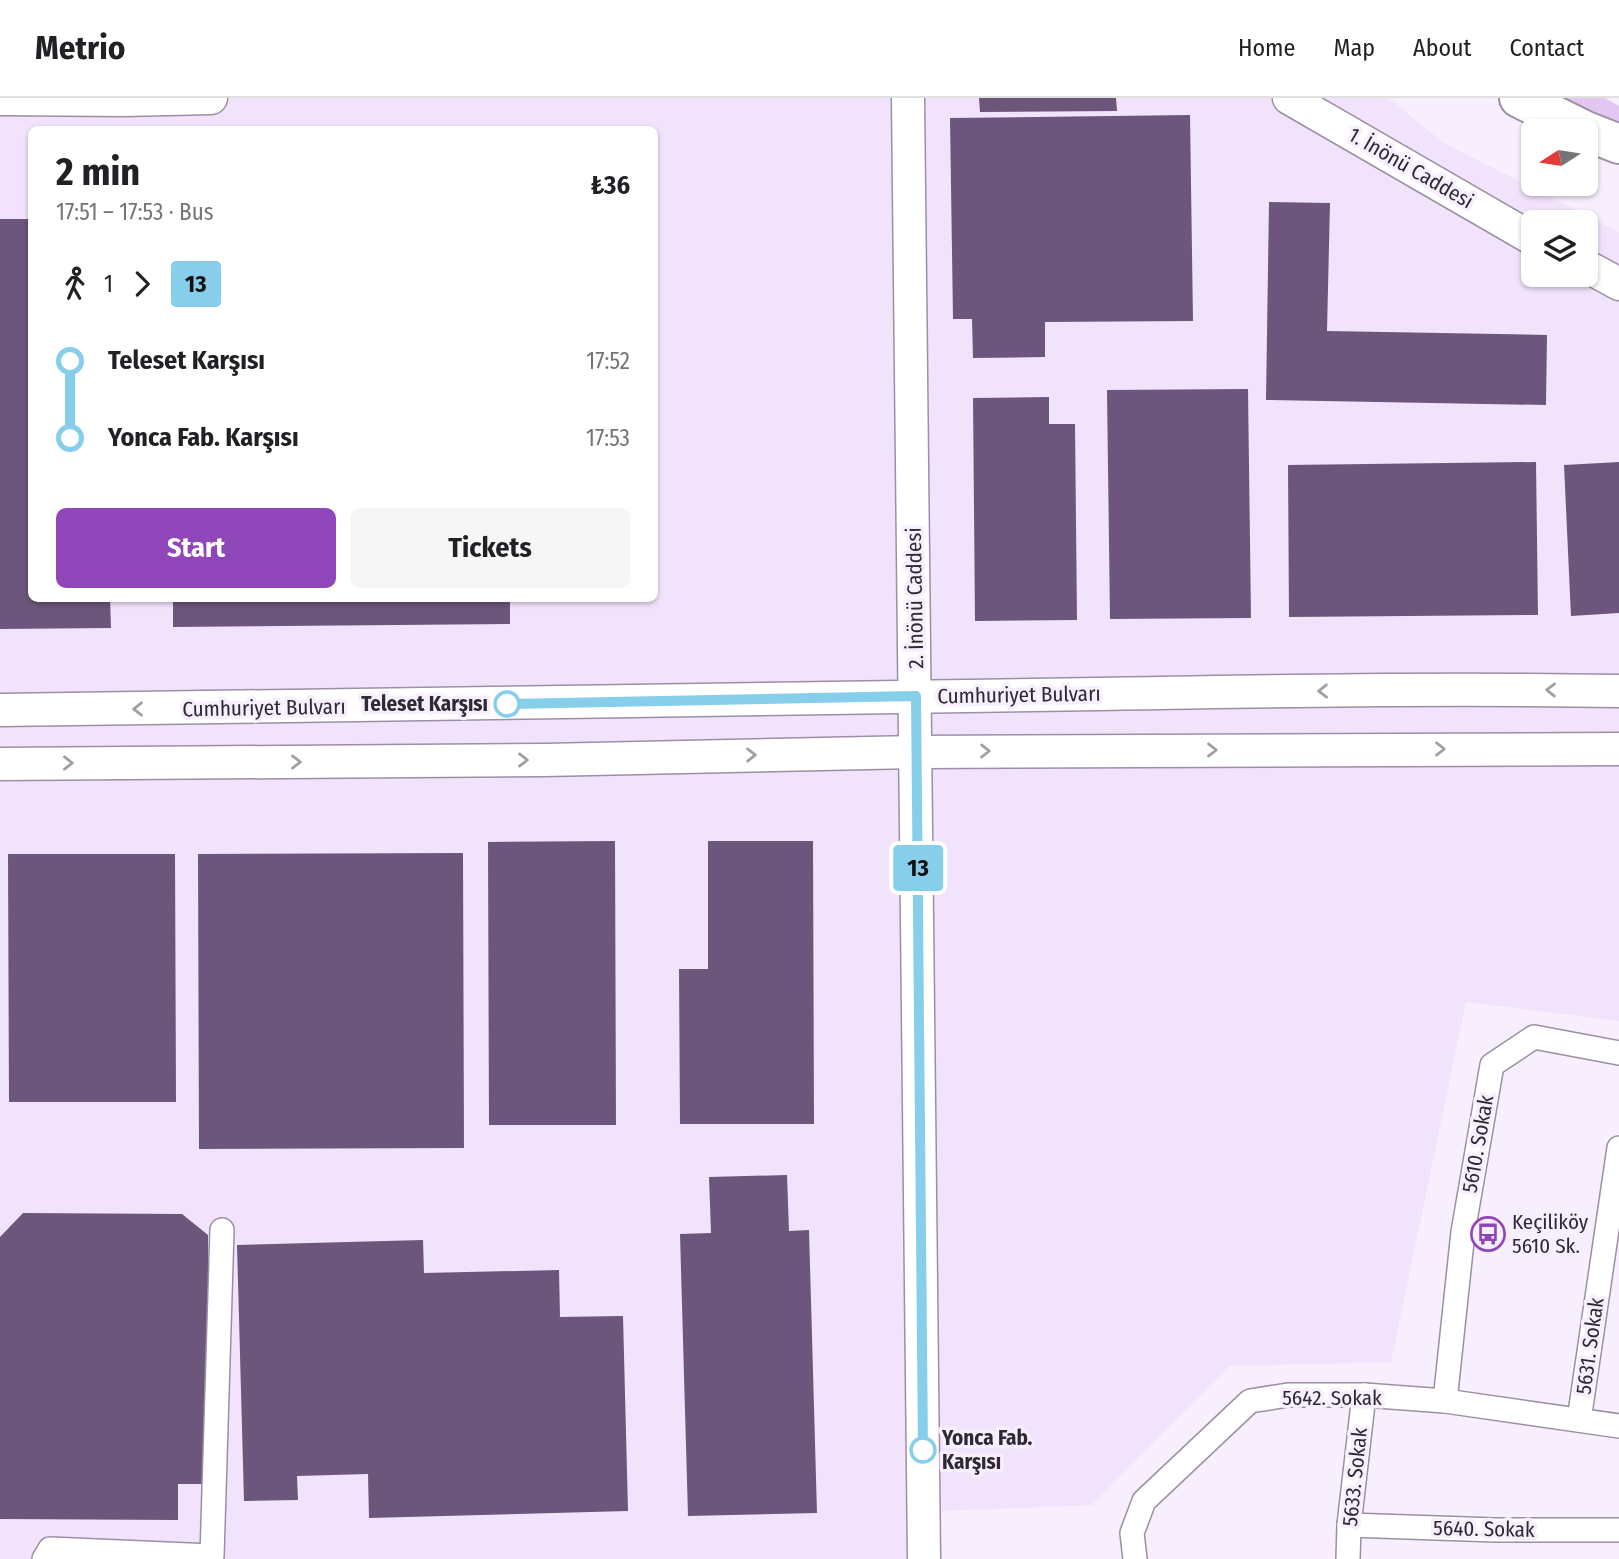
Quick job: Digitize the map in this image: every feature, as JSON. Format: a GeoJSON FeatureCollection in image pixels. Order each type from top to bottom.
{"type":"FeatureCollection","features":[{"type":"Feature","properties":{"kind":"highway"},"geometry":{"type":"LineString","coordinates":[[1519,98],[1562,119]]}},
{"type":"Feature","properties":{"kind":"highway"},"geometry":{"type":"LineString","coordinates":[[1598,136],[1619,144]]}},
{"type":"Feature","properties":{"kind":"highway"},"geometry":{"type":"LineString","coordinates":[[1598,138],[1619,151]]}},
{"type":"Feature","properties":{"kind":"main road"},"geometry":{"type":"LineString","coordinates":[[0,99],[211,98]]}},
{"type":"Feature","properties":{"kind":"main road","name":"2. İnönü Caddesi"},"geometry":{"type":"LineString","coordinates":[[908,98],[924,1559]]}},
{"type":"Feature","properties":{"kind":"main road","name":"1. İnönü Caddesi"},"geometry":{"type":"LineString","coordinates":[[1289,98],[1521,232]]}},
{"type":"Feature","properties":{"kind":"main road"},"geometry":{"type":"LineString","coordinates":[[1598,273],[1619,284]]}},
{"type":"Feature","properties":{"kind":"main road","name":"Cumhuriyet Bulvarı"},"geometry":{"type":"LineString","coordinates":[[0,710],[309,708],[916,696],[1495,689],[1619,691]]}},
{"type":"Feature","properties":{"kind":"main road"},"geometry":{"type":"LineString","coordinates":[[0,764],[545,760],[916,752],[1619,749]]}},
{"type":"Feature","properties":{"kind":"street","name":"5610. Sokak"},"geometry":{"type":"LineString","coordinates":[[1446,1401],[1464,1232],[1492,1065],[1534,1037],[1619,1053]]}},
{"type":"Feature","properties":{"kind":"street","name":"5631. Sokak"},"geometry":{"type":"LineString","coordinates":[[1579,1420],[1619,1148]]}},
{"type":"Feature","properties":{"kind":"street"},"geometry":{"type":"LineString","coordinates":[[44,1559],[50,1549],[212,1556],[222,1230]]}},
{"type":"Feature","properties":{"kind":"street","name":"5642. Sokak"},"geometry":{"type":"LineString","coordinates":[[1135,1559],[1132,1533],[1144,1501],[1250,1401],[1288,1395],[1364,1395],[1446,1401],[1619,1426]]}},
{"type":"Feature","properties":{"kind":"street","name":"5633. Sokak"},"geometry":{"type":"LineString","coordinates":[[1348,1559],[1349,1525],[1364,1395]]}},
{"type":"Feature","properties":{"kind":"street","name":"5640. Sokak"},"geometry":{"type":"LineString","coordinates":[[1349,1525],[1495,1530],[1619,1530]]}},
{"type":"Feature","properties":{"kind":"shaded area"},"geometry":{"type":"Polygon","coordinates":[[[0,98],[1388,98],[1444,143],[1521,182],[1521,196],[1548,196],[1576,210],[1521,210],[1521,287],[1598,287],[1598,221],[1619,232],[1619,1021],[1466,1002],[1391,1362],[1229,1366],[1092,1505],[914,1512],[917,1559],[0,1559],[0,98]]]}},
{"type":"Feature","properties":{"kind":"shaded area"},"geometry":{"type":"Polygon","coordinates":[[[1556,98],[1605,98],[1619,106],[1619,127],[1556,98]]]}},
{"type":"Feature","properties":{"kind":"building"},"geometry":{"type":"Polygon","coordinates":[[[979,98],[1116,98],[1117,111],[980,112],[979,98]]]}},
{"type":"Feature","properties":{"kind":"building"},"geometry":{"type":"Polygon","coordinates":[[[1190,115],[1193,321],[1045,322],[1045,357],[973,358],[972,319],[953,319],[950,118],[1190,115]]]}},
{"type":"Feature","properties":{"kind":"building"},"geometry":{"type":"Polygon","coordinates":[[[1269,202],[1330,203],[1327,331],[1547,335],[1546,405],[1266,400],[1269,202]]]}},
{"type":"Feature","properties":{"kind":"building"},"geometry":{"type":"Polygon","coordinates":[[[0,219],[28,219],[28,602],[110,602],[111,628],[0,629],[0,219]]]}},
{"type":"Feature","properties":{"kind":"building"},"geometry":{"type":"Polygon","coordinates":[[[1248,389],[1251,618],[1110,619],[1107,390],[1248,389]]]}},
{"type":"Feature","properties":{"kind":"building"},"geometry":{"type":"Polygon","coordinates":[[[1049,397],[1049,424],[1075,424],[1077,620],[975,621],[973,398],[1049,397]]]}},
{"type":"Feature","properties":{"kind":"building"},"geometry":{"type":"Polygon","coordinates":[[[1536,462],[1538,615],[1289,617],[1288,465],[1536,462]]]}},
{"type":"Feature","properties":{"kind":"building"},"geometry":{"type":"Polygon","coordinates":[[[1619,462],[1619,613],[1571,616],[1564,465],[1619,462]]]}},
{"type":"Feature","properties":{"kind":"building"},"geometry":{"type":"Polygon","coordinates":[[[173,602],[510,602],[510,624],[173,627],[173,602]]]}},
{"type":"Feature","properties":{"kind":"building"},"geometry":{"type":"Polygon","coordinates":[[[615,841],[616,1125],[489,1125],[488,842],[615,841]]]}},
{"type":"Feature","properties":{"kind":"building"},"geometry":{"type":"Polygon","coordinates":[[[708,841],[813,841],[814,1124],[680,1124],[679,969],[708,969],[708,841]]]}},
{"type":"Feature","properties":{"kind":"building"},"geometry":{"type":"Polygon","coordinates":[[[463,853],[464,1148],[199,1149],[198,854],[463,853]]]}},
{"type":"Feature","properties":{"kind":"building"},"geometry":{"type":"Polygon","coordinates":[[[8,854],[175,854],[176,1102],[9,1102],[8,854]]]}},
{"type":"Feature","properties":{"kind":"building"},"geometry":{"type":"Polygon","coordinates":[[[787,1175],[789,1231],[809,1230],[817,1513],[688,1516],[680,1234],[711,1233],[709,1177],[787,1175]]]}},
{"type":"Feature","properties":{"kind":"building"},"geometry":{"type":"Polygon","coordinates":[[[23,1213],[182,1214],[208,1235],[209,1484],[178,1484],[178,1520],[0,1519],[0,1237],[23,1213]]]}},
{"type":"Feature","properties":{"kind":"building"},"geometry":{"type":"Polygon","coordinates":[[[423,1240],[424,1273],[559,1270],[560,1317],[623,1316],[628,1511],[369,1518],[368,1474],[297,1476],[298,1500],[244,1501],[237,1245],[423,1240]]]}},
{"type":"Feature","properties":{"kind":"bus line","name":"13"},"geometry":{"type":"LineString","coordinates":[[507,704],[916,696],[923,1450]]}},
{"type":"Feature","properties":{"kind":"place","name":"Teleset Karşısı"},"geometry":{"type":"Point","coordinates":[507,704]}},
{"type":"Feature","properties":{"kind":"place","name":"Keçiliköy 5610 Sk."},"geometry":{"type":"Point","coordinates":[1488,1234]}},
{"type":"Feature","properties":{"kind":"place","name":"Yonca Fab. Karşısı"},"geometry":{"type":"Point","coordinates":[923,1450]}}]}
